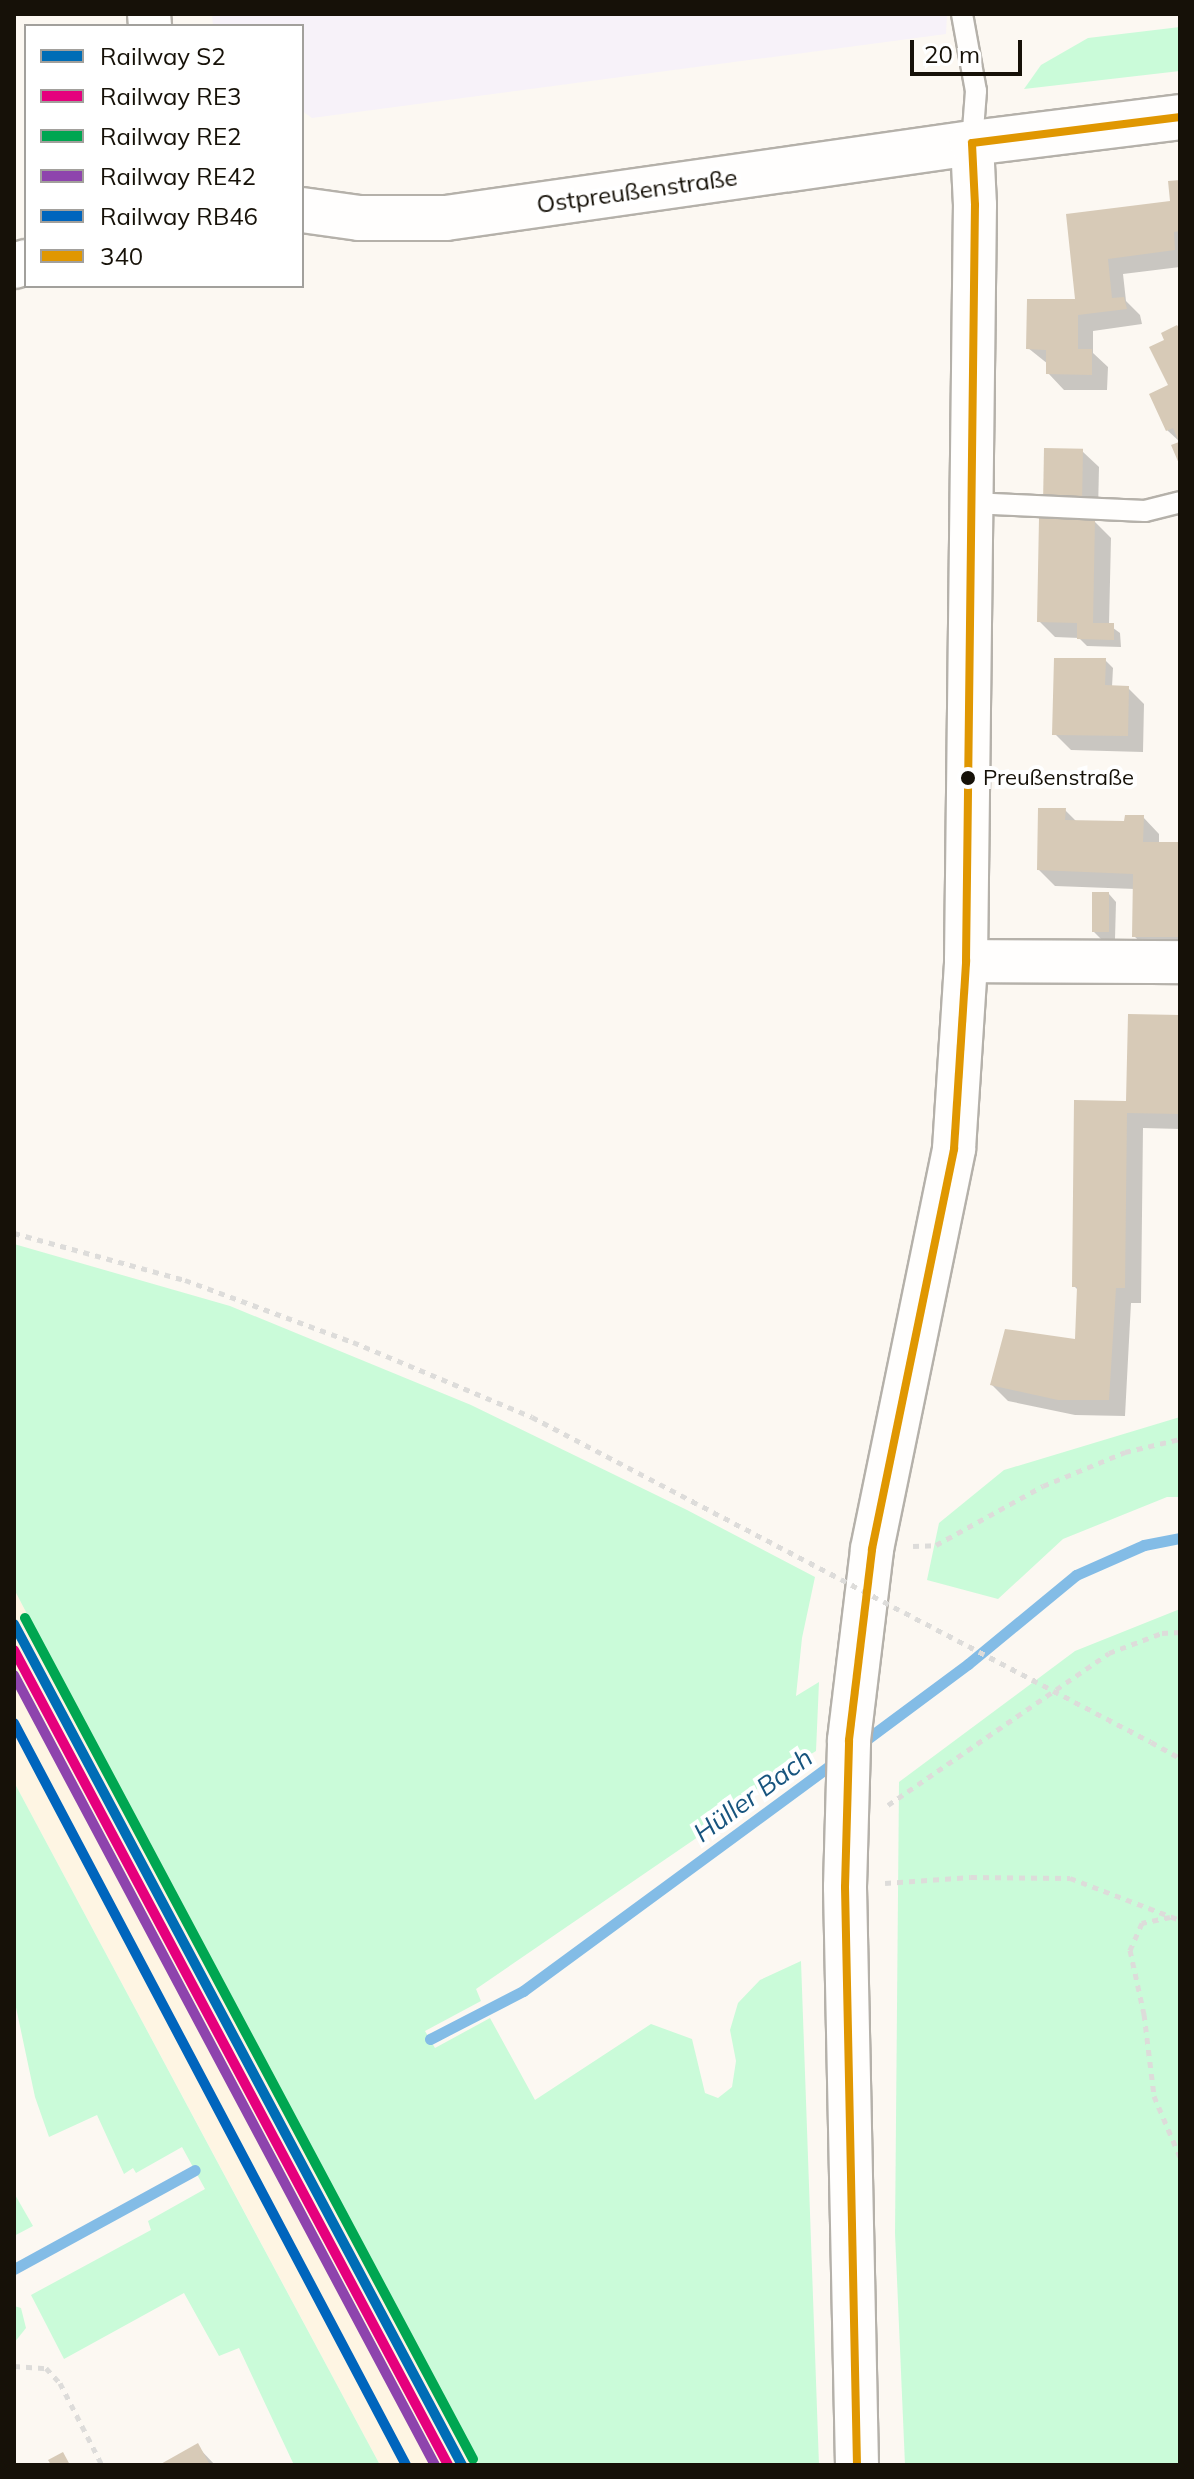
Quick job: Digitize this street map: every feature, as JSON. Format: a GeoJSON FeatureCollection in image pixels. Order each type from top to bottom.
{"type":"FeatureCollection","features":[{"type":"Feature","properties":{"kind":"street","name":"Ostpreußenstraße"},"geometry":{"type":"LineString","coordinates":[[304,210],[372,219],[446,218],[972,143],[1180,117]]}},
{"type":"Feature","properties":{"kind":"street"},"geometry":{"type":"LineString","coordinates":[[857,2465],[845,1887],[847,1839],[856,1658],[872,1549],[954,1149],[966,961],[975,205],[972,143]]}},
{"type":"Feature","properties":{"kind":"street"},"geometry":{"type":"LineString","coordinates":[[966,961],[1180,962]]}},
{"type":"Feature","properties":{"kind":"lane"},"geometry":{"type":"LineString","coordinates":[[962,14],[976,91],[972,143]]}},
{"type":"Feature","properties":{"kind":"lane"},"geometry":{"type":"LineString","coordinates":[[971,503],[1145,511],[1180,502]]}},
{"type":"Feature","properties":{"kind":"path"},"geometry":{"type":"LineString","coordinates":[[14,1233],[185,1280],[394,1358],[532,1417],[1180,1758]]}},
{"type":"Feature","properties":{"kind":"path"},"geometry":{"type":"LineString","coordinates":[[872,1549],[936,1545],[1043,1486],[1125,1452],[1180,1439]]}},
{"type":"Feature","properties":{"kind":"path"},"geometry":{"type":"LineString","coordinates":[[908,1790],[1037,1706],[1109,1653],[1162,1633],[1180,1632]]}},
{"type":"Feature","properties":{"kind":"path"},"geometry":{"type":"LineString","coordinates":[[845,1887],[955,1878],[1070,1878],[1180,1920]]}},
{"type":"Feature","properties":{"kind":"path"},"geometry":{"type":"LineString","coordinates":[[1171,1917],[1142,1923],[1130,1950],[1146,2028],[1154,2096],[1180,2157]]}},
{"type":"Feature","properties":{"kind":"path"},"geometry":{"type":"LineString","coordinates":[[14,2366],[46,2368],[60,2383],[102,2465]]}},
{"type":"Feature","properties":{"kind":"shaded area"},"geometry":{"type":"Polygon","coordinates":[[[212,14],[947,14],[946,34],[312,118],[304,112],[304,24],[213,24],[212,14]]]}},
{"type":"Feature","properties":{"kind":"shaded area"},"geometry":{"type":"Polygon","coordinates":[[[14,1589],[256,2053],[479,2465],[380,2465],[14,1782],[14,1589]]]}},
{"type":"Feature","properties":{"kind":"green space"},"geometry":{"type":"Polygon","coordinates":[[[1180,27],[1180,71],[1024,89],[1041,65],[1088,38],[1180,27]]]}},
{"type":"Feature","properties":{"kind":"green space"},"geometry":{"type":"Polygon","coordinates":[[[14,1244],[230,1306],[471,1405],[687,1510],[815,1577],[802,1638],[796,1696],[819,1682],[816,1751],[764,1783],[695,1839],[476,1989],[481,2001],[425,2031],[435,2048],[490,2018],[535,2100],[651,2024],[692,2039],[705,2093],[718,2098],[732,2087],[736,2061],[730,2030],[738,2003],[760,1980],[801,1961],[819,2465],[479,2465],[256,2053],[14,1589],[14,1244]]]}},
{"type":"Feature","properties":{"kind":"green space"},"geometry":{"type":"Polygon","coordinates":[[[1180,1417],[1180,1497],[1167,1497],[1063,1539],[998,1599],[927,1580],[939,1523],[1004,1470],[1180,1417]]]}},
{"type":"Feature","properties":{"kind":"green space"},"geometry":{"type":"Polygon","coordinates":[[[1180,1609],[1180,2465],[905,2465],[895,2233],[899,1782],[1075,1651],[1180,1609]]]}},
{"type":"Feature","properties":{"kind":"green space"},"geometry":{"type":"Polygon","coordinates":[[[14,1782],[380,2465],[294,2465],[239,2348],[219,2356],[184,2293],[64,2359],[31,2295],[151,2230],[148,2221],[205,2189],[182,2147],[136,2173],[133,2168],[124,2174],[97,2115],[49,2137],[35,2097],[14,1998],[14,1782]]]}},
{"type":"Feature","properties":{"kind":"green space"},"geometry":{"type":"Polygon","coordinates":[[[14,2193],[33,2226],[14,2236],[14,2193]]]}},
{"type":"Feature","properties":{"kind":"green space"},"geometry":{"type":"Polygon","coordinates":[[[14,2306],[21,2308],[26,2328],[14,2343],[14,2306]]]}},
{"type":"Feature","properties":{"kind":"building"},"geometry":{"type":"Polygon","coordinates":[[[1180,180],[1180,231],[1174,232],[1175,250],[1108,259],[1112,298],[1124,297],[1127,309],[1078,315],[1078,349],[1092,349],[1092,375],[1046,374],[1046,350],[1026,349],[1027,299],[1075,299],[1066,214],[1170,201],[1168,181],[1180,180]]]}},
{"type":"Feature","properties":{"kind":"building"},"geometry":{"type":"Polygon","coordinates":[[[1177,325],[1180,330],[1180,466],[1171,445],[1179,442],[1173,428],[1166,431],[1149,394],[1168,385],[1149,347],[1164,340],[1161,333],[1177,325]]]}},
{"type":"Feature","properties":{"kind":"building"},"geometry":{"type":"Polygon","coordinates":[[[1044,448],[1083,449],[1082,497],[1043,496],[1044,448]]]}},
{"type":"Feature","properties":{"kind":"building"},"geometry":{"type":"Polygon","coordinates":[[[1039,518],[1095,519],[1093,623],[1114,623],[1114,640],[1077,639],[1077,623],[1037,622],[1039,518]]]}},
{"type":"Feature","properties":{"kind":"building"},"geometry":{"type":"Polygon","coordinates":[[[1054,658],[1106,658],[1105,685],[1129,686],[1128,736],[1052,735],[1054,658]]]}},
{"type":"Feature","properties":{"kind":"building"},"geometry":{"type":"Polygon","coordinates":[[[1038,808],[1066,808],[1065,820],[1124,821],[1125,815],[1144,815],[1143,842],[1180,842],[1180,937],[1132,937],[1133,874],[1037,870],[1038,808]]]}},
{"type":"Feature","properties":{"kind":"building"},"geometry":{"type":"Polygon","coordinates":[[[1092,892],[1109,892],[1109,932],[1092,932],[1092,892]]]}},
{"type":"Feature","properties":{"kind":"building"},"geometry":{"type":"Polygon","coordinates":[[[1128,1014],[1180,1015],[1180,1114],[1127,1113],[1125,1288],[1116,1288],[1109,1400],[1058,1400],[990,1385],[1005,1329],[1075,1339],[1077,1287],[1072,1287],[1074,1100],[1126,1101],[1128,1014]]]}},
{"type":"Feature","properties":{"kind":"building"},"geometry":{"type":"Polygon","coordinates":[[[198,2443],[210,2465],[159,2465],[198,2443]]]}},
{"type":"Feature","properties":{"kind":"building"},"geometry":{"type":"Polygon","coordinates":[[[63,2452],[70,2465],[51,2465],[48,2460],[63,2452]]]}},
{"type":"Feature","properties":{"kind":"waterway","name":"Hüller Bach"},"geometry":{"type":"LineString","coordinates":[[859,1745],[968,1664],[1076,1575],[1144,1545],[1180,1538]]}},
{"type":"Feature","properties":{"kind":"waterway","name":"Hüller Bach"},"geometry":{"type":"LineString","coordinates":[[430,2039],[523,1991],[838,1760]]}},
{"type":"Feature","properties":{"kind":"waterway","name":"Hüller Bach"},"geometry":{"type":"LineString","coordinates":[[14,2269],[195,2170]]}},
{"type":"Feature","properties":{"kind":"rail line","name":"RE2"},"geometry":{"type":"LineString","coordinates":[[25,1618],[473,2459]]}},
{"type":"Feature","properties":{"kind":"rail line","name":"S2"},"geometry":{"type":"LineString","coordinates":[[14,1624],[462,2465]]}},
{"type":"Feature","properties":{"kind":"rail line","name":"RE3"},"geometry":{"type":"LineString","coordinates":[[14,1650],[448,2465]]}},
{"type":"Feature","properties":{"kind":"rail line","name":"RE42"},"geometry":{"type":"LineString","coordinates":[[14,1675],[435,2465]]}},
{"type":"Feature","properties":{"kind":"rail line","name":"RB46"},"geometry":{"type":"LineString","coordinates":[[14,1723],[406,2465]]}},
{"type":"Feature","properties":{"kind":"transit line","name":"340"},"geometry":{"type":"LineString","coordinates":[[972,143],[1180,117]]}},
{"type":"Feature","properties":{"kind":"transit line","name":"340"},"geometry":{"type":"LineString","coordinates":[[857,2465],[845,1887],[849,1740],[872,1549],[954,1149],[966,961],[975,205],[972,143]]}},
{"type":"Feature","properties":{"kind":"place","name":"Preußenstraße"},"geometry":{"type":"Point","coordinates":[968,778]}}]}
